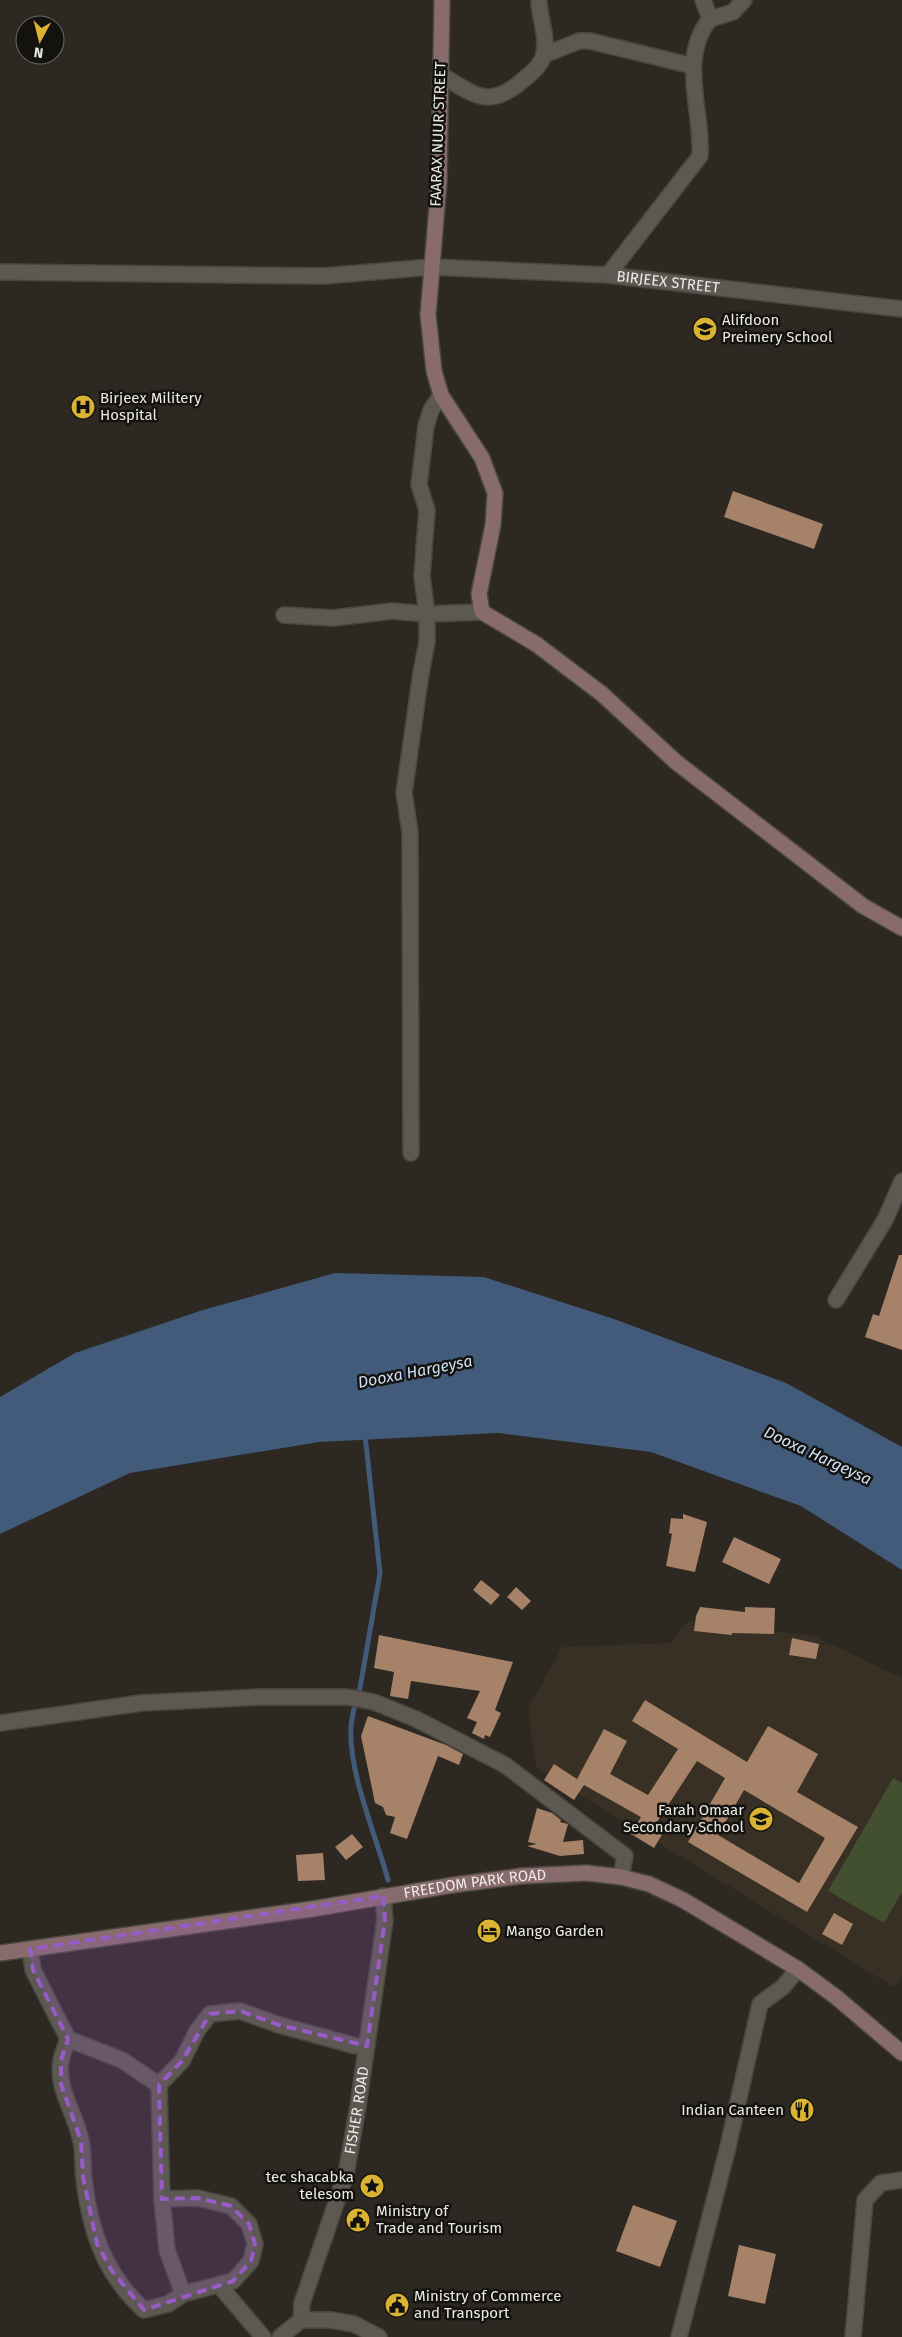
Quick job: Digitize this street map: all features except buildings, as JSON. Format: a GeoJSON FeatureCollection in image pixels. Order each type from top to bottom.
{"type":"FeatureCollection","features":[{"type":"Feature","properties":{"kind":"main road","name":"FAARAX NUUR STREET"},"geometry":{"type":"LineString","coordinates":[[442,0],[439,182],[428,314],[434,371],[441,395],[482,458],[495,493],[493,525],[479,594],[482,612]]}},
{"type":"Feature","properties":{"kind":"main road"},"geometry":{"type":"LineString","coordinates":[[482,612],[536,644],[602,694],[676,762],[863,906],[902,928]]}},
{"type":"Feature","properties":{"kind":"main road","name":"FREEDOM PARK ROAD"},"geometry":{"type":"LineString","coordinates":[[0,1953],[312,1909],[383,1896],[521,1876],[579,1873],[621,1877],[648,1884],[682,1900],[798,1969],[836,1997],[902,2053]]}},
{"type":"Feature","properties":{"kind":"street"},"geometry":{"type":"LineString","coordinates":[[441,75],[477,96],[497,97],[509,92],[534,71],[544,55],[545,34],[539,0]]}},
{"type":"Feature","properties":{"kind":"street"},"geometry":{"type":"LineString","coordinates":[[608,275],[700,156],[701,139],[693,66],[694,54],[710,19],[703,0]]}},
{"type":"Feature","properties":{"kind":"street"},"geometry":{"type":"LineString","coordinates":[[710,19],[733,12],[744,0]]}},
{"type":"Feature","properties":{"kind":"street"},"geometry":{"type":"LineString","coordinates":[[544,55],[579,41],[693,66]]}},
{"type":"Feature","properties":{"kind":"street","name":"BIRJEEX STREET"},"geometry":{"type":"LineString","coordinates":[[0,272],[324,276],[431,268],[608,275],[902,309]]}},
{"type":"Feature","properties":{"kind":"street"},"geometry":{"type":"LineString","coordinates":[[411,1153],[410,832],[404,793],[427,642],[427,614],[422,576],[427,510],[419,485],[426,426],[431,410],[441,395]]}},
{"type":"Feature","properties":{"kind":"street"},"geometry":{"type":"LineString","coordinates":[[284,615],[333,618],[392,611],[427,614],[482,612]]}},
{"type":"Feature","properties":{"kind":"street"},"geometry":{"type":"LineString","coordinates":[[836,1300],[885,1220],[902,1182]]}},
{"type":"Feature","properties":{"kind":"street"},"geometry":{"type":"LineString","coordinates":[[0,1723],[141,1703],[261,1697],[347,1696],[374,1702],[416,1719],[506,1765],[626,1856],[621,1877]]}},
{"type":"Feature","properties":{"kind":"street","name":"FISHER ROAD"},"geometry":{"type":"LineString","coordinates":[[301,2320],[302,2304],[346,2174],[385,1920],[383,1896]]}},
{"type":"Feature","properties":{"kind":"street"},"geometry":{"type":"LineString","coordinates":[[30,1949],[32,1970],[68,2039],[122,2060],[159,2085]]}},
{"type":"Feature","properties":{"kind":"street"},"geometry":{"type":"LineString","coordinates":[[680,2337],[727,2151],[760,2004],[783,1987],[798,1969]]}},
{"type":"Feature","properties":{"kind":"street"},"geometry":{"type":"LineString","coordinates":[[183,2294],[167,2250],[162,2199],[159,2085],[182,2061],[197,2031],[210,2014],[240,2011],[279,2025],[356,2046],[367,2046]]}},
{"type":"Feature","properties":{"kind":"street"},"geometry":{"type":"LineString","coordinates":[[68,2039],[61,2060],[61,2084],[81,2141],[83,2177],[97,2244],[112,2271],[132,2300],[144,2310],[168,2304],[183,2294],[233,2281],[252,2261],[255,2244],[249,2224],[231,2206],[198,2198],[162,2199]]}},
{"type":"Feature","properties":{"kind":"street"},"geometry":{"type":"LineString","coordinates":[[853,2337],[865,2200],[881,2183],[902,2180]]}},
{"type":"Feature","properties":{"kind":"street"},"geometry":{"type":"LineString","coordinates":[[218,2284],[263,2337]]}},
{"type":"Feature","properties":{"kind":"street"},"geometry":{"type":"LineString","coordinates":[[280,2337],[301,2320],[330,2320],[354,2324],[379,2337]]}},
{"type":"Feature","properties":{"kind":"highlighted area"},"geometry":{"type":"Polygon","coordinates":[[[383,1896],[385,1920],[367,2046],[279,2025],[240,2011],[210,2014],[182,2061],[159,2085],[162,2199],[198,2198],[231,2206],[249,2224],[255,2244],[251,2261],[233,2281],[144,2310],[112,2271],[97,2244],[83,2177],[81,2141],[61,2084],[61,2060],[68,2039],[33,1970],[30,1949],[383,1896]]]}},
{"type":"Feature","properties":{"kind":"shaded area","name":"Farah Omaar Secondary School"},"geometry":{"type":"Polygon","coordinates":[[[688,1621],[814,1636],[902,1678],[902,1976],[894,1987],[536,1768],[528,1709],[562,1647],[670,1643],[688,1621]]]}},
{"type":"Feature","properties":{"kind":"green space"},"geometry":{"type":"Polygon","coordinates":[[[893,1778],[902,1783],[902,1892],[884,1923],[828,1891],[893,1778]]]}},
{"type":"Feature","properties":{"kind":"water","name":"Dooxa Hargeysa"},"geometry":{"type":"Polygon","coordinates":[[[335,1273],[484,1277],[614,1319],[786,1383],[902,1447],[902,1570],[801,1506],[651,1452],[498,1433],[319,1442],[130,1473],[0,1534],[0,1397],[75,1353],[203,1310],[335,1273]]]}},
{"type":"Feature","properties":{"kind":"waterway"},"geometry":{"type":"LineString","coordinates":[[365,1435],[380,1573],[360,1688],[352,1716],[351,1744],[358,1783],[388,1880]]}},
{"type":"Feature","properties":{"kind":"place","name":"Alifdoon Preimery School"},"geometry":{"type":"Point","coordinates":[705,329]}},
{"type":"Feature","properties":{"kind":"place","name":"Birjeex Militery Hospital"},"geometry":{"type":"Point","coordinates":[83,407]}},
{"type":"Feature","properties":{"kind":"place","name":"Farah Omaar Secondary School"},"geometry":{"type":"Point","coordinates":[761,1819]}},
{"type":"Feature","properties":{"kind":"place","name":"Mango Garden"},"geometry":{"type":"Point","coordinates":[489,1931]}},
{"type":"Feature","properties":{"kind":"place","name":"Indian Canteen"},"geometry":{"type":"Point","coordinates":[802,2110]}},
{"type":"Feature","properties":{"kind":"place","name":"tec shacabka telesom"},"geometry":{"type":"Point","coordinates":[372,2186]}},
{"type":"Feature","properties":{"kind":"place","name":"Ministry of Trade and Tourism"},"geometry":{"type":"Point","coordinates":[358,2220]}},
{"type":"Feature","properties":{"kind":"place","name":"Ministry of Commerce and Transport"},"geometry":{"type":"Point","coordinates":[397,2305]}}]}
